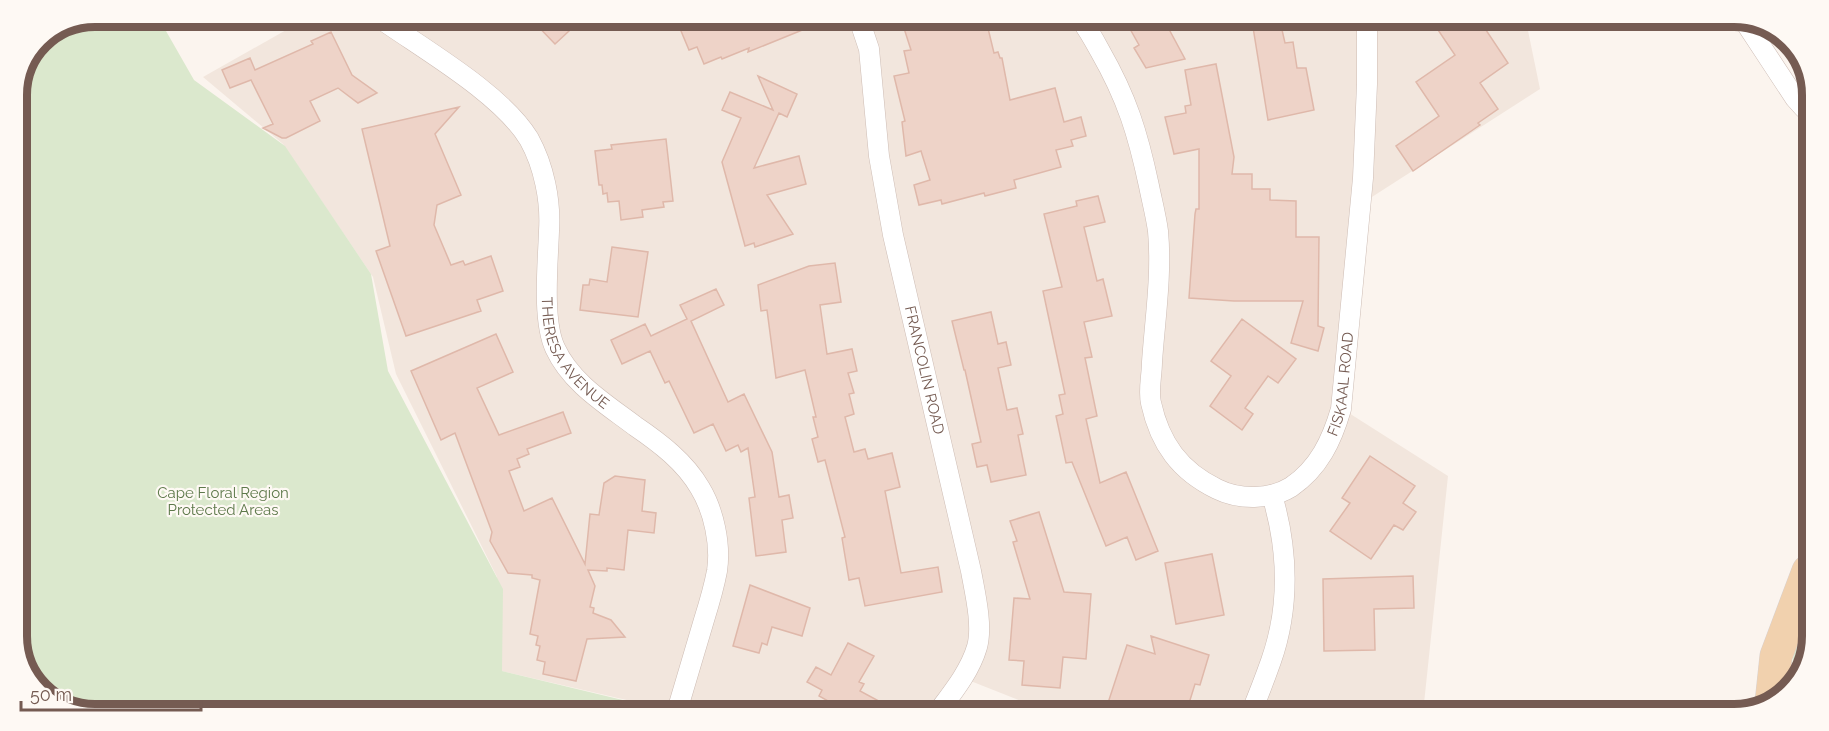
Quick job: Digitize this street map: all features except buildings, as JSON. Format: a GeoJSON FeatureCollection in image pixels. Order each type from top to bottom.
{"type":"FeatureCollection","features":[{"type":"Feature","properties":{"kind":"main road"},"geometry":{"type":"LineString","coordinates":[[1772,692],[1776,656],[1802,587]]}},
{"type":"Feature","properties":{"kind":"street","name":"THERESA AVENUE"},"geometry":{"type":"LineString","coordinates":[[391,27],[466,78],[488,96],[512,116],[529,140],[542,167],[548,199],[549,228],[546,270],[549,327],[554,347],[570,372],[595,397],[663,446],[701,488],[717,538],[717,570],[679,704]]}},
{"type":"Feature","properties":{"kind":"street","name":"FRANCOLIN ROAD"},"geometry":{"type":"LineString","coordinates":[[862,27],[869,49],[879,156],[893,235],[966,548],[978,611],[978,645],[963,678],[944,704]]}},
{"type":"Feature","properties":{"kind":"street"},"geometry":{"type":"LineString","coordinates":[[1085,27],[1126,101],[1139,140],[1155,219],[1159,261],[1150,401],[1161,432],[1178,461],[1192,475],[1206,484],[1239,496],[1272,495],[1281,524],[1286,582],[1281,625],[1272,659],[1254,704]]}},
{"type":"Feature","properties":{"kind":"street","name":"FISKAAL ROAD"},"geometry":{"type":"LineString","coordinates":[[1272,495],[1303,479],[1315,465],[1327,448],[1341,408],[1363,178],[1367,27]]}},
{"type":"Feature","properties":{"kind":"street"},"geometry":{"type":"LineString","coordinates":[[1749,28],[1802,106]]}},
{"type":"Feature","properties":{"kind":"shaded area"},"geometry":{"type":"Polygon","coordinates":[[[291,27],[1527,27],[1540,89],[1361,204],[1341,408],[1448,476],[1424,704],[1029,704],[963,678],[944,704],[644,704],[497,670],[497,577],[396,374],[373,277],[283,144],[203,77],[291,27]]]}},
{"type":"Feature","properties":{"kind":"green space","name":"Cape Floral Region Protected Areas"},"geometry":{"type":"Polygon","coordinates":[[[164,27],[194,80],[285,146],[371,274],[388,371],[503,589],[502,671],[640,704],[95,704],[81,703],[65,697],[57,693],[41,678],[31,658],[27,641],[27,95],[28,81],[38,57],[57,38],[81,28],[164,27]]]}},
{"type":"Feature","properties":{"kind":"green space"},"geometry":{"type":"Polygon","coordinates":[[[1802,631],[1801,650],[1792,671],[1795,651],[1802,631]]]}}]}
